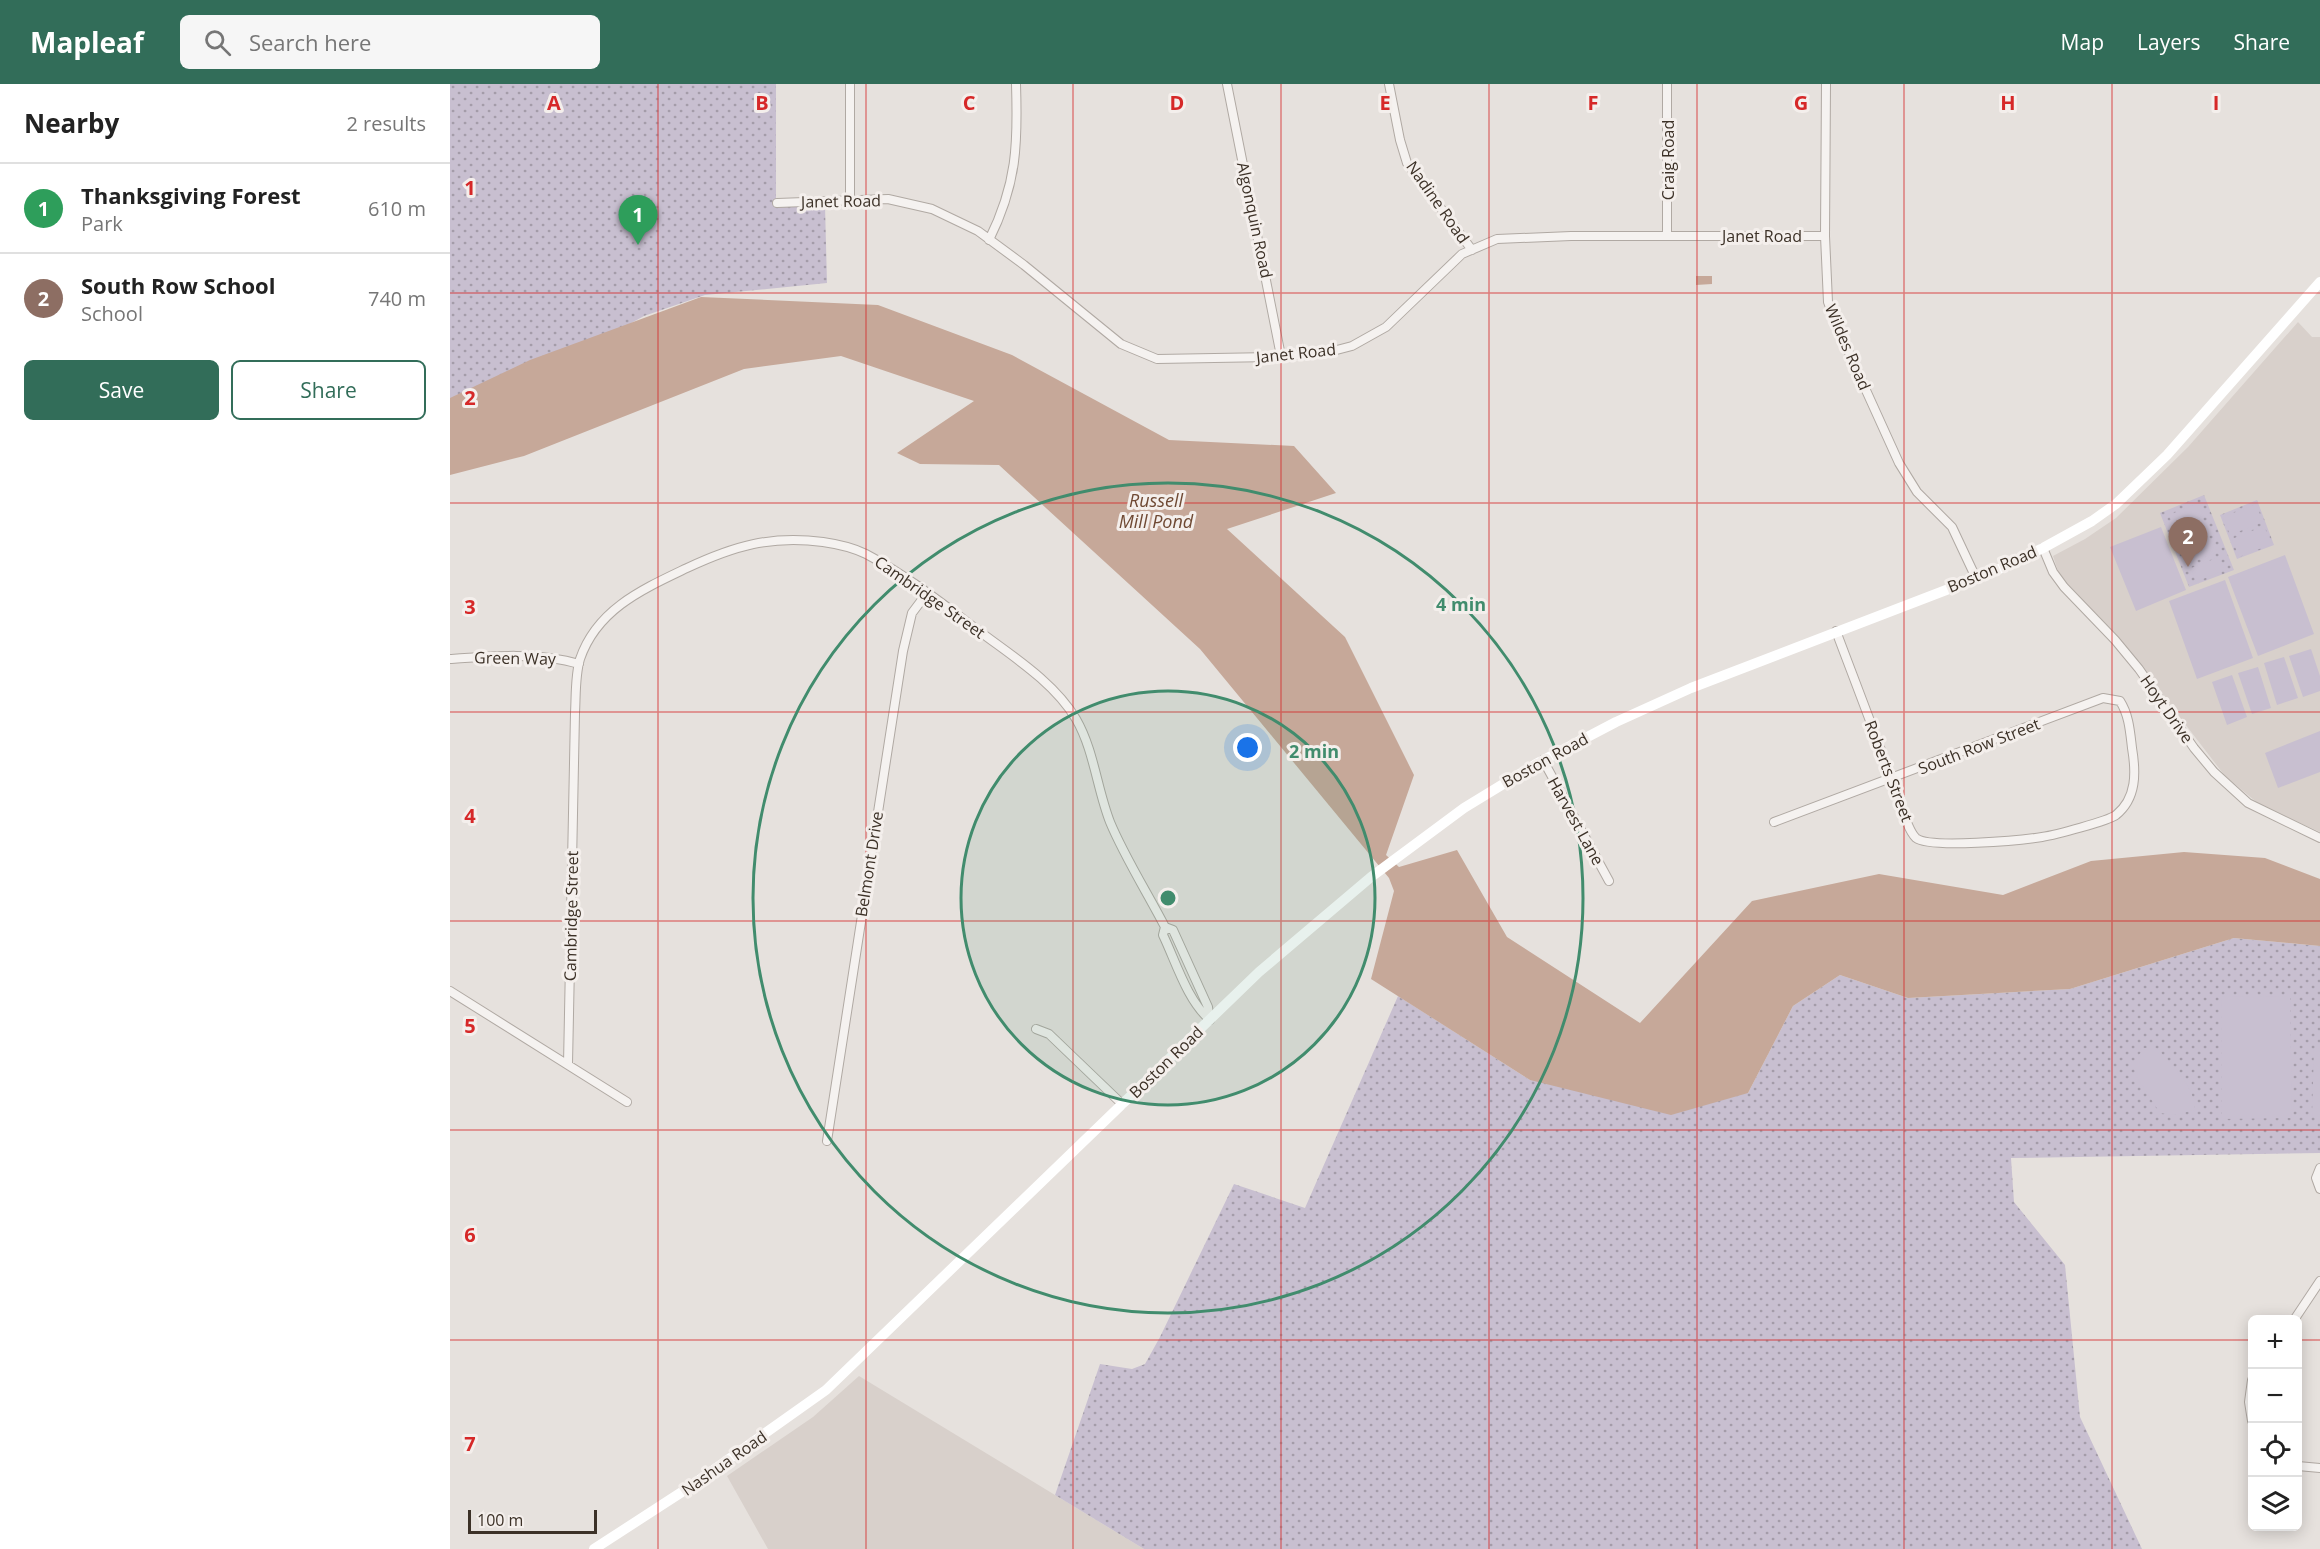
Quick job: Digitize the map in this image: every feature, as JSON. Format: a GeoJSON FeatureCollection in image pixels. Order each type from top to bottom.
{"type":"FeatureCollection","features":[{"type":"Feature","properties":{"kind":"main road","name":"Boston Road"},"geometry":{"type":"LineString","coordinates":[[849,1370],[1259,972],[1320,918],[1464,808],[1543,760],[1616,722],[1836,631],[1976,578],[2043,548],[2092,521],[2141,482],[2168,455],[2320,282]]}},
{"type":"Feature","properties":{"kind":"main road","name":"Nashua Road"},"geometry":{"type":"LineString","coordinates":[[594,1549],[763,1437],[849,1370]]}},
{"type":"Feature","properties":{"kind":"street"},"geometry":{"type":"LineString","coordinates":[[850,84],[850,199]]}},
{"type":"Feature","properties":{"kind":"street"},"geometry":{"type":"LineString","coordinates":[[989,240],[1001,217],[1014,174],[1018,136],[1016,84]]}},
{"type":"Feature","properties":{"kind":"street","name":"Algonquin Road"},"geometry":{"type":"LineString","coordinates":[[1227,84],[1281,356]]}},
{"type":"Feature","properties":{"kind":"street","name":"Nadine Road"},"geometry":{"type":"LineString","coordinates":[[1389,84],[1407,163],[1472,250]]}},
{"type":"Feature","properties":{"kind":"street","name":"Craig Road"},"geometry":{"type":"LineString","coordinates":[[1667,84],[1667,236]]}},
{"type":"Feature","properties":{"kind":"street","name":"Wildes Road"},"geometry":{"type":"LineString","coordinates":[[1826,84],[1825,237],[1828,302],[1899,463],[1917,492],[1952,528],[1976,578]]}},
{"type":"Feature","properties":{"kind":"street","name":"Janet Road"},"geometry":{"type":"LineString","coordinates":[[777,203],[850,199],[888,200],[932,209],[978,231],[1121,344],[1157,359],[1281,356],[1329,352],[1352,346],[1386,327],[1462,254],[1497,239],[1531,236],[1825,237]]}},
{"type":"Feature","properties":{"kind":"street","name":"Cambridge Street"},"geometry":{"type":"LineString","coordinates":[[568,1064],[574,713],[579,664],[593,630],[614,608],[645,588],[740,546],[771,539],[800,539],[832,543],[864,553],[927,593],[1054,691],[1076,719],[1086,742],[1111,823],[1165,927],[1163,935],[1187,987],[1200,1011],[1210,1020]]}},
{"type":"Feature","properties":{"kind":"street","name":"Hoyt Drive"},"geometry":{"type":"LineString","coordinates":[[2043,548],[2053,572],[2064,587],[2127,654],[2194,748],[2214,772],[2248,803],[2320,838]]}},
{"type":"Feature","properties":{"kind":"street","name":"Belmont Drive"},"geometry":{"type":"LineString","coordinates":[[827,1141],[903,651],[912,614],[927,593]]}},
{"type":"Feature","properties":{"kind":"street","name":"Roberts Street"},"geometry":{"type":"LineString","coordinates":[[1836,631],[1911,829],[1917,839],[1926,842],[1971,843],[2044,837],[2114,816],[2125,806],[2134,787],[2136,771],[2127,711],[2117,700]]}},
{"type":"Feature","properties":{"kind":"street","name":"Green Way"},"geometry":{"type":"LineString","coordinates":[[450,658],[561,658],[579,664]]}},
{"type":"Feature","properties":{"kind":"street","name":"South Row Street"},"geometry":{"type":"LineString","coordinates":[[1774,822],[1892,780],[2103,698],[2117,700]]}},
{"type":"Feature","properties":{"kind":"street","name":"Harvest Lane"},"geometry":{"type":"LineString","coordinates":[[1543,760],[1609,881]]}},
{"type":"Feature","properties":{"kind":"street"},"geometry":{"type":"LineString","coordinates":[[450,991],[627,1102]]}},
{"type":"Feature","properties":{"kind":"street"},"geometry":{"type":"LineString","coordinates":[[1036,1029],[1049,1034],[1122,1104]]}},
{"type":"Feature","properties":{"kind":"street"},"geometry":{"type":"LineString","coordinates":[[2320,1168],[2316,1178],[2320,1189]]}},
{"type":"Feature","properties":{"kind":"street"},"geometry":{"type":"LineString","coordinates":[[2297,1315],[2320,1281]]}},
{"type":"Feature","properties":{"kind":"street"},"geometry":{"type":"LineString","coordinates":[[2302,1466],[2320,1468]]}},
{"type":"Feature","properties":{"kind":"shaded area"},"geometry":{"type":"Polygon","coordinates":[[[450,84],[776,84],[776,206],[825,205],[827,283],[705,295],[644,316],[624,327],[450,403],[450,84]]]}},
{"type":"Feature","properties":{"kind":"shaded area"},"geometry":{"type":"Polygon","coordinates":[[[2298,322],[2312,337],[2320,337],[2320,832],[2260,805],[2225,776],[2116,634],[2060,577],[2053,556],[2085,539],[2116,518],[2188,447],[2298,322]]]}},
{"type":"Feature","properties":{"kind":"shaded area"},"geometry":{"type":"Polygon","coordinates":[[[2204,495],[2234,570],[2189,587],[2160,513],[2204,495]]]}},
{"type":"Feature","properties":{"kind":"shaded area"},"geometry":{"type":"Polygon","coordinates":[[[2257,500],[2274,545],[2237,559],[2220,515],[2257,500]]]}},
{"type":"Feature","properties":{"kind":"shaded area"},"geometry":{"type":"Polygon","coordinates":[[[2198,503],[2203,516],[2174,528],[2169,515],[2198,503]]]}},
{"type":"Feature","properties":{"kind":"shaded area"},"geometry":{"type":"Polygon","coordinates":[[[2256,504],[2263,522],[2230,535],[2223,517],[2256,504]]]}},
{"type":"Feature","properties":{"kind":"shaded area"},"geometry":{"type":"Polygon","coordinates":[[[2205,521],[2210,534],[2182,546],[2176,532],[2205,521]]]}},
{"type":"Feature","properties":{"kind":"shaded area"},"geometry":{"type":"Polygon","coordinates":[[[2264,526],[2272,544],[2239,557],[2232,539],[2264,526]]]}},
{"type":"Feature","properties":{"kind":"shaded area"},"geometry":{"type":"Polygon","coordinates":[[[2161,527],[2186,590],[2136,611],[2110,547],[2161,527]]]}},
{"type":"Feature","properties":{"kind":"shaded area"},"geometry":{"type":"Polygon","coordinates":[[[2212,539],[2217,552],[2188,564],[2183,550],[2212,539]]]}},
{"type":"Feature","properties":{"kind":"shaded area"},"geometry":{"type":"Polygon","coordinates":[[[2285,555],[2314,634],[2258,656],[2228,577],[2285,555]]]}},
{"type":"Feature","properties":{"kind":"shaded area"},"geometry":{"type":"Polygon","coordinates":[[[2219,557],[2224,570],[2196,582],[2191,568],[2219,557]]]}},
{"type":"Feature","properties":{"kind":"shaded area"},"geometry":{"type":"Polygon","coordinates":[[[2225,580],[2253,658],[2197,679],[2169,601],[2225,580]]]}},
{"type":"Feature","properties":{"kind":"shaded area"},"geometry":{"type":"Polygon","coordinates":[[[2311,649],[2320,676],[2320,691],[2303,697],[2289,656],[2311,649]]]}},
{"type":"Feature","properties":{"kind":"shaded area"},"geometry":{"type":"Polygon","coordinates":[[[2284,657],[2298,698],[2277,705],[2264,663],[2284,657]]]}},
{"type":"Feature","properties":{"kind":"shaded area"},"geometry":{"type":"Polygon","coordinates":[[[2258,667],[2271,708],[2252,714],[2238,673],[2258,667]]]}},
{"type":"Feature","properties":{"kind":"shaded area"},"geometry":{"type":"Polygon","coordinates":[[[2232,675],[2247,717],[2227,725],[2212,682],[2232,675]]]}},
{"type":"Feature","properties":{"kind":"shaded area"},"geometry":{"type":"Polygon","coordinates":[[[2320,731],[2320,772],[2278,788],[2265,753],[2320,731]]]}},
{"type":"Feature","properties":{"kind":"shaded area"},"geometry":{"type":"Polygon","coordinates":[[[2234,938],[2320,946],[2320,1153],[2011,1158],[2014,1202],[2065,1265],[2080,1417],[2142,1549],[1144,1549],[1055,1495],[1100,1364],[1132,1369],[1145,1364],[1234,1184],[1305,1208],[1398,996],[1530,1080],[1748,1093],[1793,1006],[1840,975],[1908,998],[2070,989],[2234,938]]]}},
{"type":"Feature","properties":{"kind":"shaded area"},"geometry":{"type":"Polygon","coordinates":[[[2290,996],[2292,1118],[2222,1119],[2221,997],[2290,996]]]}},
{"type":"Feature","properties":{"kind":"shaded area"},"geometry":{"type":"Polygon","coordinates":[[[2144,1048],[2156,1048],[2175,1069],[2187,1084],[2195,1110],[2174,1115],[2160,1113],[2136,1076],[2133,1063],[2144,1048]]]}},
{"type":"Feature","properties":{"kind":"shaded area"},"geometry":{"type":"Polygon","coordinates":[[[2314,1049],[2320,1049],[2320,1116],[2312,1116],[2314,1049]]]}},
{"type":"Feature","properties":{"kind":"shaded area"},"geometry":{"type":"Polygon","coordinates":[[[859,1376],[1144,1549],[768,1549],[727,1476],[813,1417],[859,1376]]]}},
{"type":"Feature","properties":{"kind":"water"},"geometry":{"type":"Polygon","coordinates":[[[1696,276],[1712,276],[1712,284],[1696,285],[1696,276]]]}},
{"type":"Feature","properties":{"kind":"water","name":"Russell Mill Pond"},"geometry":{"type":"Polygon","coordinates":[[[701,297],[878,305],[1012,355],[1169,440],[1294,446],[1336,493],[1227,529],[1345,637],[1414,775],[1386,855],[1399,867],[1457,850],[1507,937],[1640,1023],[1752,901],[1879,874],[2003,895],[2091,861],[2184,852],[2265,858],[2320,879],[2320,946],[2234,938],[2070,989],[1908,998],[1840,975],[1793,1006],[1748,1093],[1671,1115],[1530,1080],[1371,979],[1394,891],[1389,878],[1200,649],[999,465],[920,464],[897,453],[974,401],[841,356],[744,369],[524,456],[450,475],[450,398],[530,360],[701,297]]]}},
{"type":"Feature","properties":{"kind":"place","name":"Thanksgiving Forest"},"geometry":{"type":"Point","coordinates":[638,245]}},
{"type":"Feature","properties":{"kind":"place","name":"South Row School"},"geometry":{"type":"Point","coordinates":[2188,567]}}]}
